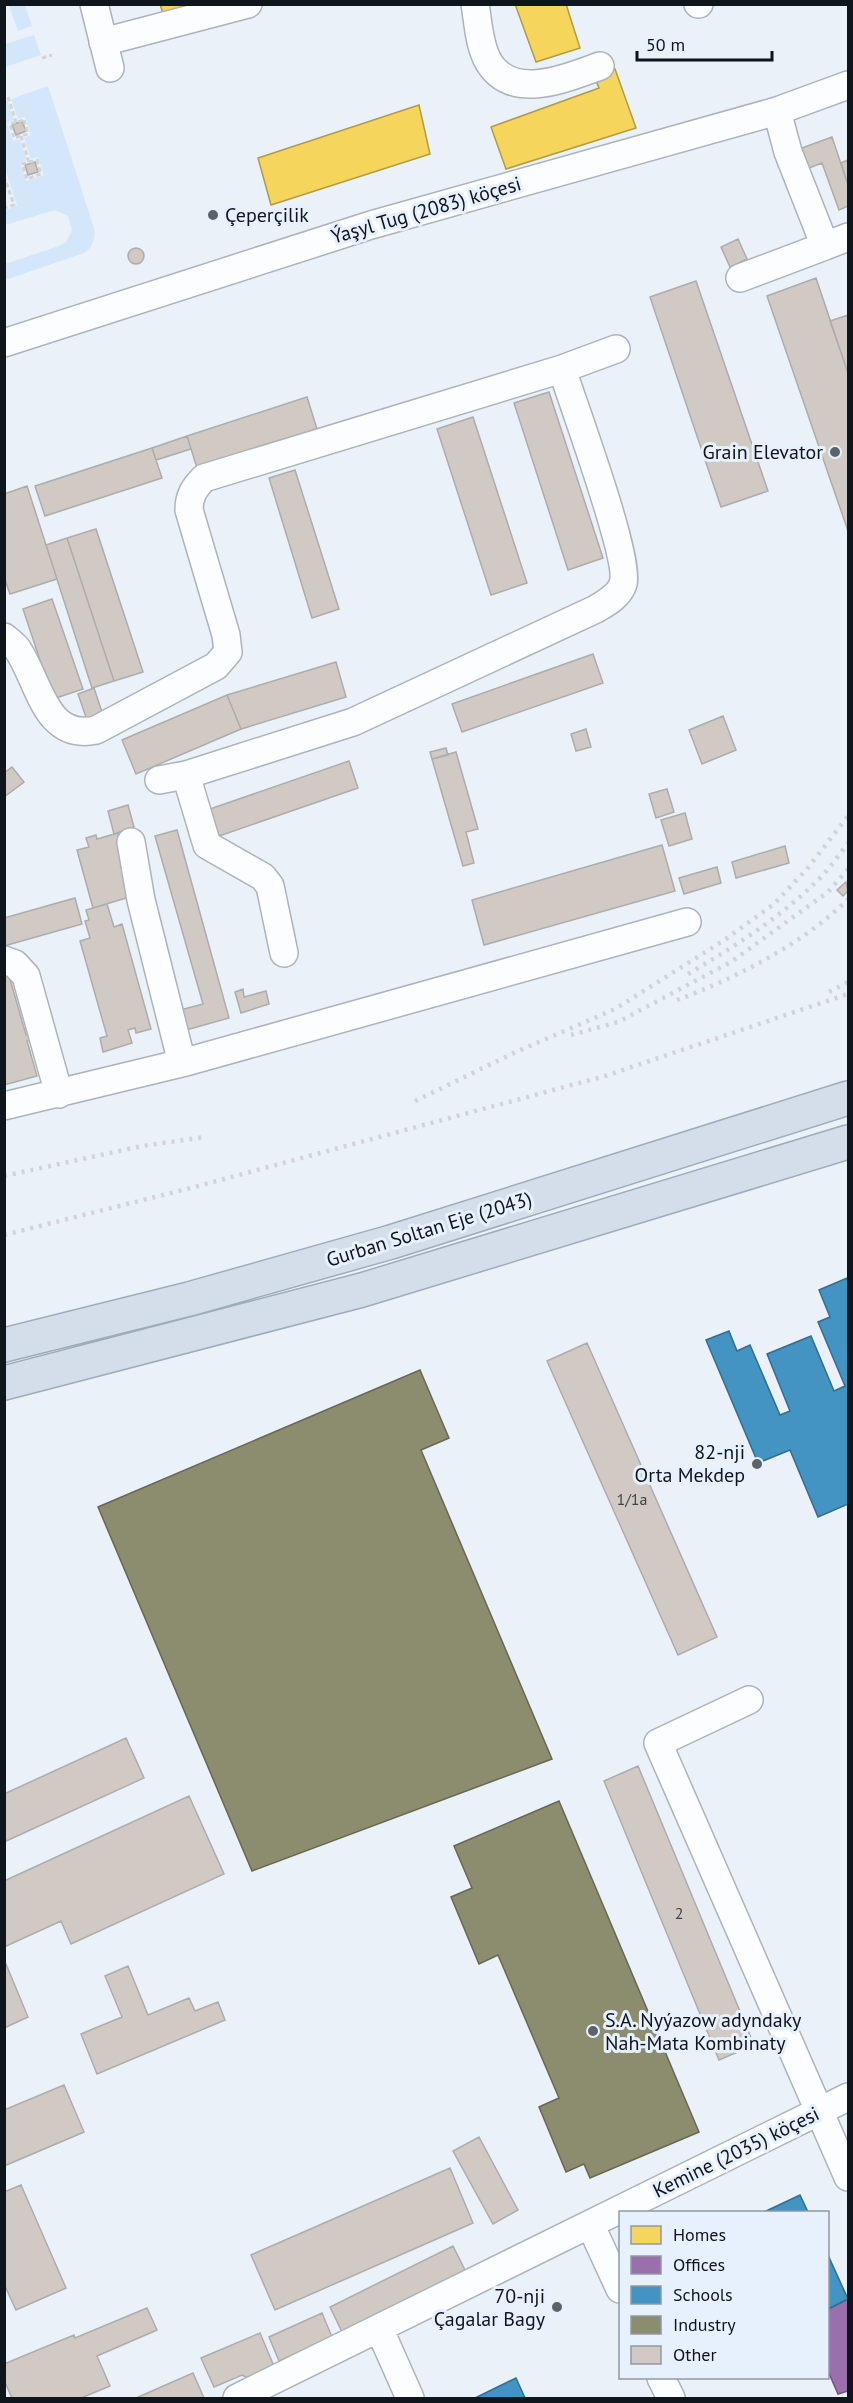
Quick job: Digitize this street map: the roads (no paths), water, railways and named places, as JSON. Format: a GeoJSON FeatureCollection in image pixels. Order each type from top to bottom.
{"type":"FeatureCollection","features":[{"type":"Feature","properties":{"kind":"highway","name":"Gurban Soltan Eje (2043)"},"geometry":{"type":"LineString","coordinates":[[4,1345],[189,1299],[391,1242],[849,1098]]}},
{"type":"Feature","properties":{"kind":"highway","name":"Gurban Soltan Eje (2043)"},"geometry":{"type":"LineString","coordinates":[[4,1383],[362,1290],[849,1142]]}},
{"type":"Feature","properties":{"kind":"street"},"geometry":{"type":"LineString","coordinates":[[94,4],[110,68]]}},
{"type":"Feature","properties":{"kind":"street"},"geometry":{"type":"LineString","coordinates":[[103,42],[248,4]]}},
{"type":"Feature","properties":{"kind":"street"},"geometry":{"type":"LineString","coordinates":[[475,4],[487,59],[508,80],[526,84],[543,84],[600,66]]}},
{"type":"Feature","properties":{"kind":"street","name":"Ýaşyl Tug (2083) köçesi"},"geometry":{"type":"LineString","coordinates":[[4,342],[371,225],[777,111],[849,85]]}},
{"type":"Feature","properties":{"kind":"street"},"geometry":{"type":"LineString","coordinates":[[740,278],[837,241],[788,153],[777,111]]}},
{"type":"Feature","properties":{"kind":"street"},"geometry":{"type":"LineString","coordinates":[[4,637],[18,648],[51,714],[58,723],[69,730],[83,733],[96,730],[216,666],[228,651],[226,635],[189,510],[189,500],[194,488],[204,478],[562,369],[616,349]]}},
{"type":"Feature","properties":{"kind":"street"},"geometry":{"type":"LineString","coordinates":[[159,780],[186,776],[353,722],[596,609],[619,591],[623,583],[618,541],[562,369]]}},
{"type":"Feature","properties":{"kind":"street"},"geometry":{"type":"LineString","coordinates":[[186,776],[207,844],[263,877],[270,886],[284,953]]}},
{"type":"Feature","properties":{"kind":"street"},"geometry":{"type":"LineString","coordinates":[[131,842],[141,900],[182,1063]]}},
{"type":"Feature","properties":{"kind":"street"},"geometry":{"type":"LineString","coordinates":[[4,1106],[182,1063],[687,922]]}},
{"type":"Feature","properties":{"kind":"street"},"geometry":{"type":"LineString","coordinates":[[4,960],[15,964],[26,976],[59,1094]]}},
{"type":"Feature","properties":{"kind":"street"},"geometry":{"type":"LineString","coordinates":[[749,1700],[658,1743],[849,2177]]}},
{"type":"Feature","properties":{"kind":"street","name":"Kemine (2035) köçesi"},"geometry":{"type":"LineString","coordinates":[[237,2398],[286,2387],[379,2328],[849,2097]]}},
{"type":"Feature","properties":{"kind":"street"},"geometry":{"type":"LineString","coordinates":[[590,2224],[619,2285]]}},
{"type":"Feature","properties":{"kind":"street"},"geometry":{"type":"LineString","coordinates":[[379,2328],[410,2398]]}},
{"type":"Feature","properties":{"kind":"street"},"geometry":{"type":"LineString","coordinates":[[662,2379],[671,2398]]}},
{"type":"Feature","properties":{"kind":"railway"},"geometry":{"type":"LineString","coordinates":[[415,1101],[516,1052],[615,1009],[723,941],[774,904],[807,869],[848,816]]}},
{"type":"Feature","properties":{"kind":"railway"},"geometry":{"type":"LineString","coordinates":[[688,974],[739,943],[786,908],[820,878],[848,843]]}},
{"type":"Feature","properties":{"kind":"railway"},"geometry":{"type":"LineString","coordinates":[[571,1035],[618,1022],[731,962],[828,892],[848,869]]}},
{"type":"Feature","properties":{"kind":"railway"},"geometry":{"type":"LineString","coordinates":[[677,1000],[722,982],[768,958],[811,930],[848,899]]}},
{"type":"Feature","properties":{"kind":"railway"},"geometry":{"type":"LineString","coordinates":[[829,992],[848,982]]}},
{"type":"Feature","properties":{"kind":"railway"},"geometry":{"type":"LineString","coordinates":[[4,1235],[187,1189],[605,1076],[848,994]]}},
{"type":"Feature","properties":{"kind":"railway"},"geometry":{"type":"LineString","coordinates":[[4,1176],[142,1146],[205,1137]]}},
{"type":"Feature","properties":{"kind":"place","name":"Çeperçilik"},"geometry":{"type":"Point","coordinates":[213,215]}},
{"type":"Feature","properties":{"kind":"place","name":"Grain Elevator"},"geometry":{"type":"Point","coordinates":[835,452]}},
{"type":"Feature","properties":{"kind":"place","name":"82-nji Orta Mekdep"},"geometry":{"type":"Point","coordinates":[757,1464]}},
{"type":"Feature","properties":{"kind":"place","name":"S.A. Nyýazow adyndaky Nah-Mata Kombinaty"},"geometry":{"type":"Point","coordinates":[593,2031]}},
{"type":"Feature","properties":{"kind":"place","name":"70-nji Çagalar Bagy"},"geometry":{"type":"Point","coordinates":[557,2307]}}]}
